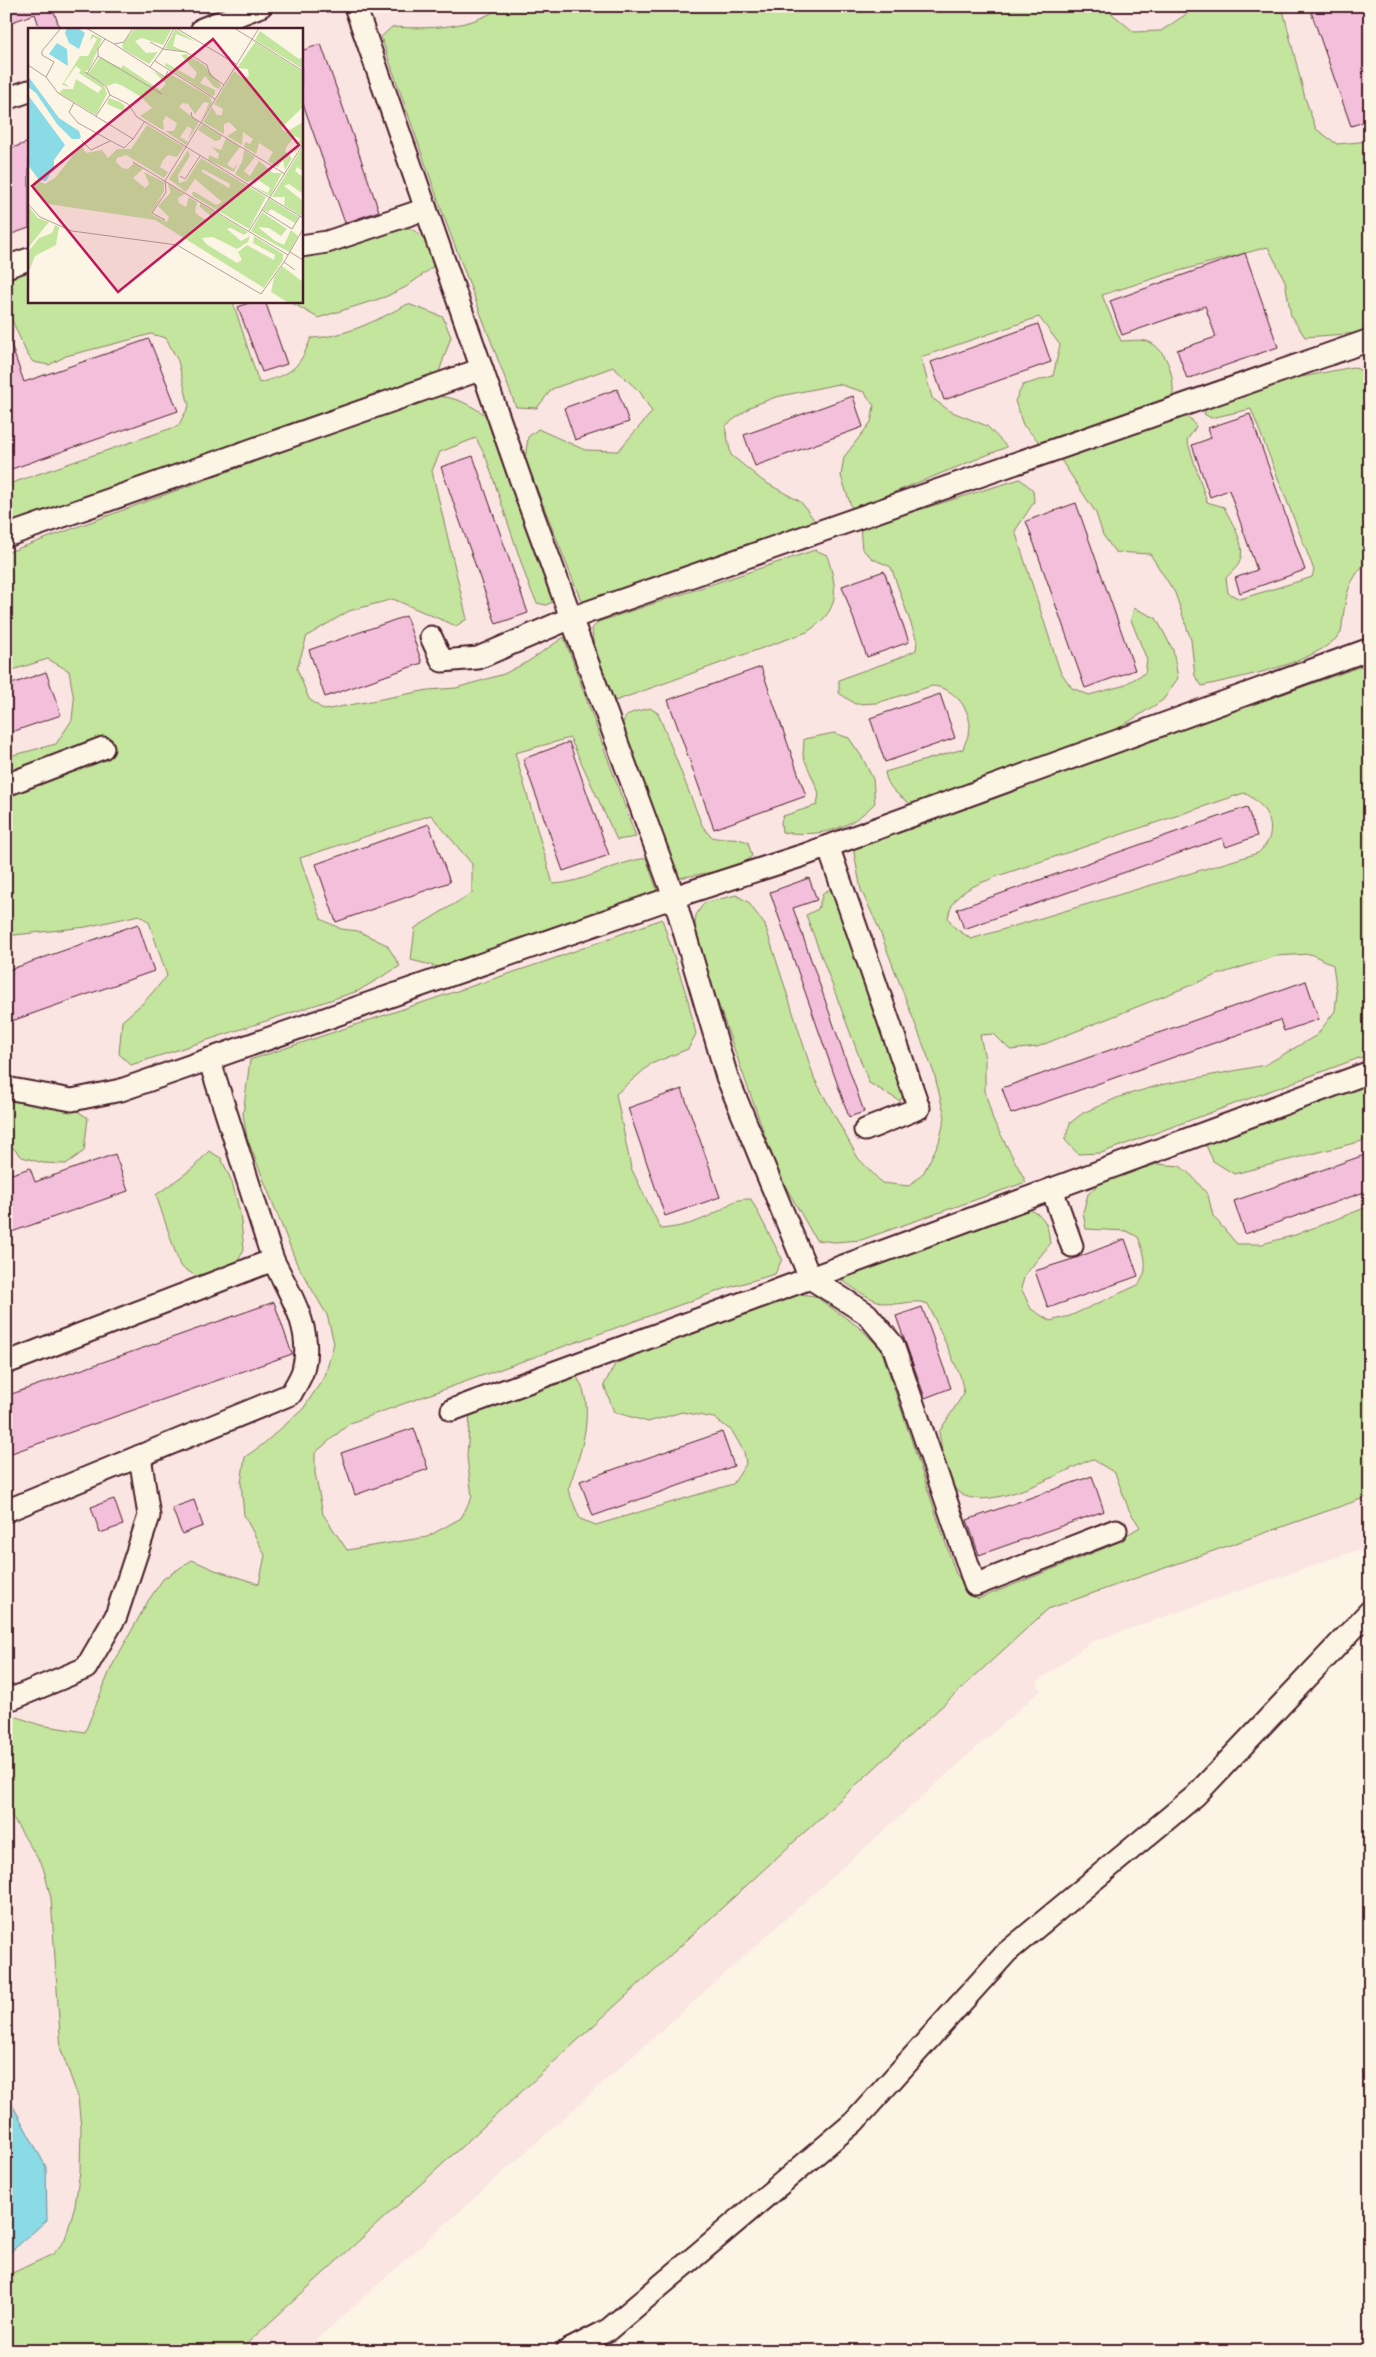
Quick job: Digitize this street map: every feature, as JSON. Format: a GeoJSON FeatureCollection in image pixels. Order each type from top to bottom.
{"type":"FeatureCollection","features":[{"type":"Feature","properties":{"kind":"lane"},"geometry":{"type":"LineString","coordinates":[[205,28],[261,6]]}},
{"type":"Feature","properties":{"kind":"lane"},"geometry":{"type":"LineString","coordinates":[[355,6],[571,618],[674,897],[727,1077],[810,1278],[867,1314],[894,1345],[975,1585],[1116,1530]]}},
{"type":"Feature","properties":{"kind":"lane"},"geometry":{"type":"LineString","coordinates":[[6,99],[28,91]]}},
{"type":"Feature","properties":{"kind":"lane"},"geometry":{"type":"LineString","coordinates":[[302,246],[327,242],[426,210]]}},
{"type":"Feature","properties":{"kind":"lane"},"geometry":{"type":"LineString","coordinates":[[6,267],[28,259]]}},
{"type":"Feature","properties":{"kind":"lane"},"geometry":{"type":"LineString","coordinates":[[430,638],[442,661],[478,658],[571,618],[1370,340]]}},
{"type":"Feature","properties":{"kind":"lane"},"geometry":{"type":"LineString","coordinates":[[6,536],[482,369]]}},
{"type":"Feature","properties":{"kind":"lane"},"geometry":{"type":"LineString","coordinates":[[6,1088],[72,1100],[121,1090],[674,897],[828,846],[1370,649]]}},
{"type":"Feature","properties":{"kind":"lane"},"geometry":{"type":"LineString","coordinates":[[6,785],[103,748]]}},
{"type":"Feature","properties":{"kind":"lane"},"geometry":{"type":"LineString","coordinates":[[828,846],[919,1108],[865,1130]]}},
{"type":"Feature","properties":{"kind":"lane"},"geometry":{"type":"LineString","coordinates":[[6,1511],[291,1394],[303,1371],[305,1354],[303,1321],[273,1260],[209,1059]]}},
{"type":"Feature","properties":{"kind":"lane"},"geometry":{"type":"LineString","coordinates":[[452,1410],[1370,1072]]}},
{"type":"Feature","properties":{"kind":"lane"},"geometry":{"type":"LineString","coordinates":[[1052,1188],[1072,1246]]}},
{"type":"Feature","properties":{"kind":"lane"},"geometry":{"type":"LineString","coordinates":[[6,1362],[273,1260]]}},
{"type":"Feature","properties":{"kind":"lane"},"geometry":{"type":"LineString","coordinates":[[6,1695],[14,1698],[86,1668],[116,1616],[149,1516],[140,1456]]}},
{"type":"Feature","properties":{"kind":"lane"},"geometry":{"type":"LineString","coordinates":[[567,2351],[608,2330],[854,2122],[1007,1952],[1195,1796],[1370,1611]]}},
{"type":"Feature","properties":{"kind":"shaded area"},"geometry":{"type":"Polygon","coordinates":[[[6,6],[1370,6],[1370,1546],[1091,1642],[1037,1682],[1041,1690],[304,2351],[6,2351],[6,6]]]}},
{"type":"Feature","properties":{"kind":"green space"},"geometry":{"type":"Polygon","coordinates":[[[503,6],[1110,6],[1110,12],[1134,32],[1161,31],[1191,11],[1193,6],[1282,6],[1305,98],[1316,129],[1337,144],[1370,141],[1370,328],[1360,333],[1305,337],[1291,316],[1285,281],[1268,247],[1168,274],[1102,295],[1121,341],[1142,340],[1150,342],[1159,349],[1170,368],[1173,398],[1043,446],[1023,425],[1015,401],[1023,385],[1053,376],[1060,345],[1039,317],[921,357],[932,398],[950,411],[987,426],[1007,447],[852,509],[841,476],[844,457],[871,422],[874,406],[864,392],[838,384],[776,397],[752,406],[725,426],[731,455],[763,481],[801,502],[815,521],[582,603],[525,459],[528,437],[538,429],[585,450],[618,451],[652,412],[640,392],[613,367],[552,389],[537,408],[516,407],[444,217],[381,37],[392,27],[450,26],[477,19],[503,6]]]}},
{"type":"Feature","properties":{"kind":"green space"},"geometry":{"type":"Polygon","coordinates":[[[407,227],[414,230],[426,242],[433,267],[406,287],[385,297],[318,318],[291,302],[302,302],[302,253],[407,227]]]}},
{"type":"Feature","properties":{"kind":"green space"},"geometry":{"type":"Polygon","coordinates":[[[28,272],[28,302],[233,302],[259,383],[287,373],[298,364],[311,338],[337,335],[349,331],[373,322],[408,304],[443,317],[451,337],[439,372],[6,526],[6,485],[178,426],[189,406],[178,361],[166,338],[151,334],[66,356],[49,365],[33,362],[27,354],[11,318],[6,320],[6,280],[28,272]]]}},
{"type":"Feature","properties":{"kind":"green space"},"geometry":{"type":"Polygon","coordinates":[[[1353,367],[1370,374],[1370,558],[1361,567],[1351,584],[1341,633],[1330,644],[1296,661],[1277,668],[1202,686],[1195,676],[1191,640],[1175,593],[1150,554],[1115,552],[1103,535],[1096,513],[1061,460],[1064,454],[1178,412],[1192,420],[1196,427],[1187,440],[1207,502],[1224,507],[1240,542],[1241,556],[1239,563],[1226,578],[1228,593],[1240,599],[1306,579],[1312,577],[1314,570],[1251,409],[1211,418],[1204,414],[1209,404],[1270,383],[1353,367]]]}},
{"type":"Feature","properties":{"kind":"green space"},"geometry":{"type":"Polygon","coordinates":[[[434,396],[463,402],[489,417],[555,601],[546,605],[537,603],[529,586],[487,460],[476,438],[440,452],[432,471],[467,619],[456,626],[393,599],[349,611],[307,636],[297,669],[309,699],[324,710],[428,690],[456,688],[504,674],[529,661],[564,637],[636,837],[617,840],[570,738],[515,753],[553,884],[588,877],[622,864],[646,858],[657,890],[496,951],[438,967],[411,960],[415,928],[472,893],[472,864],[431,815],[300,858],[321,919],[341,929],[358,931],[387,945],[400,966],[358,991],[131,1065],[119,1054],[122,1021],[144,1002],[167,976],[149,922],[139,915],[86,927],[6,936],[6,796],[102,760],[109,753],[6,779],[6,757],[56,744],[72,720],[74,700],[69,671],[48,659],[6,672],[6,553],[434,396]]]}},
{"type":"Feature","properties":{"kind":"green space"},"geometry":{"type":"Polygon","coordinates":[[[1020,479],[1033,490],[1034,502],[1015,531],[1060,671],[1072,688],[1089,695],[1122,686],[1145,673],[1147,660],[1131,620],[1134,608],[1156,618],[1173,650],[1178,678],[1163,700],[1111,733],[913,806],[891,788],[885,772],[963,749],[970,729],[969,719],[958,699],[953,694],[939,687],[932,686],[877,703],[855,704],[839,693],[839,680],[916,650],[917,641],[891,567],[873,559],[862,549],[860,528],[1020,479]]]}},
{"type":"Feature","properties":{"kind":"green space"},"geometry":{"type":"Polygon","coordinates":[[[815,550],[827,555],[834,589],[834,599],[831,607],[818,624],[807,632],[615,701],[602,676],[594,648],[592,629],[598,622],[815,550]]]}},
{"type":"Feature","properties":{"kind":"green space"},"geometry":{"type":"Polygon","coordinates":[[[1370,663],[1370,1054],[1101,1153],[1078,1154],[1065,1140],[1070,1123],[1083,1113],[1119,1097],[1160,1085],[1265,1065],[1317,1035],[1335,1011],[1337,993],[1333,965],[1311,954],[1276,956],[1214,976],[1037,1047],[1010,1050],[994,1034],[980,1035],[985,1059],[985,1091],[993,1120],[1026,1182],[861,1240],[835,1242],[816,1240],[779,1175],[694,936],[696,915],[704,903],[736,895],[748,902],[765,925],[814,1078],[858,1158],[882,1183],[909,1186],[924,1172],[939,1142],[945,1117],[934,1073],[877,924],[861,890],[853,847],[1370,663]],[[1244,793],[973,886],[955,901],[948,918],[954,927],[971,939],[1258,853],[1268,841],[1270,834],[1269,819],[1261,806],[1244,793]]]}},
{"type":"Feature","properties":{"kind":"green space"},"geometry":{"type":"Polygon","coordinates":[[[650,708],[658,713],[702,825],[711,836],[735,838],[748,842],[752,856],[740,867],[679,878],[671,869],[622,732],[622,725],[626,717],[634,712],[650,708]]]}},
{"type":"Feature","properties":{"kind":"green space"},"geometry":{"type":"Polygon","coordinates":[[[834,733],[849,738],[862,757],[873,779],[875,803],[854,820],[833,830],[809,834],[782,832],[781,822],[783,816],[817,805],[819,793],[803,756],[804,739],[834,733]]]}},
{"type":"Feature","properties":{"kind":"green space"},"geometry":{"type":"Polygon","coordinates":[[[830,889],[838,894],[907,1088],[900,1101],[869,1083],[806,915],[818,909],[823,893],[830,889]]]}},
{"type":"Feature","properties":{"kind":"green space"},"geometry":{"type":"Polygon","coordinates":[[[662,919],[688,1000],[696,1034],[688,1049],[651,1064],[616,1094],[631,1168],[661,1229],[695,1222],[735,1201],[751,1199],[782,1259],[775,1274],[727,1288],[350,1423],[315,1453],[315,1473],[323,1514],[347,1550],[427,1537],[461,1518],[472,1497],[467,1457],[470,1413],[577,1377],[583,1390],[586,1404],[586,1419],[581,1448],[568,1490],[580,1519],[596,1525],[733,1484],[746,1464],[744,1452],[732,1431],[714,1418],[682,1412],[648,1422],[614,1412],[604,1385],[615,1364],[792,1293],[815,1296],[860,1328],[881,1349],[956,1574],[978,1599],[1105,1548],[1140,1527],[1129,1510],[1115,1473],[1092,1459],[1023,1490],[1003,1496],[985,1499],[968,1497],[956,1490],[948,1478],[939,1432],[964,1393],[960,1375],[928,1304],[915,1302],[893,1304],[877,1301],[834,1275],[1025,1208],[1037,1213],[1044,1221],[1050,1244],[1025,1275],[1021,1288],[1031,1309],[1050,1321],[1070,1316],[1138,1285],[1145,1268],[1143,1250],[1138,1237],[1126,1231],[1086,1229],[1083,1212],[1088,1194],[1102,1181],[1157,1164],[1180,1166],[1192,1176],[1208,1195],[1213,1216],[1237,1244],[1262,1244],[1295,1235],[1370,1206],[1370,1496],[1048,1609],[238,2351],[6,2351],[6,2276],[53,2254],[65,2240],[75,2205],[80,2171],[81,2129],[78,2097],[61,2050],[51,1898],[43,1867],[6,1807],[6,1713],[40,1725],[85,1732],[111,1668],[148,1601],[163,1579],[192,1560],[215,1570],[259,1584],[265,1555],[244,1515],[241,1483],[245,1457],[262,1445],[303,1409],[325,1376],[334,1343],[327,1315],[297,1264],[247,1138],[243,1114],[250,1060],[553,959],[662,919]]]}},
{"type":"Feature","properties":{"kind":"green space"},"geometry":{"type":"Polygon","coordinates":[[[1370,1080],[1370,1139],[1234,1174],[1213,1161],[1204,1141],[1370,1080]]]}},
{"type":"Feature","properties":{"kind":"green space"},"geometry":{"type":"Polygon","coordinates":[[[17,1097],[70,1106],[88,1118],[84,1151],[66,1164],[43,1163],[22,1157],[6,1141],[6,1104],[8,1100],[17,1097]]]}},
{"type":"Feature","properties":{"kind":"green space"},"geometry":{"type":"Polygon","coordinates":[[[209,1151],[221,1158],[232,1182],[240,1213],[244,1249],[237,1263],[196,1276],[180,1266],[156,1195],[193,1168],[209,1151]]]}},
{"type":"Feature","properties":{"kind":"water"},"geometry":{"type":"Polygon","coordinates":[[[6,2093],[46,2167],[47,2220],[6,2256],[6,2093]]]}},
{"type":"Feature","properties":{"kind":"building"},"geometry":{"type":"Polygon","coordinates":[[[6,6],[52,6],[60,28],[40,28],[35,14],[6,24],[6,6]]]}},
{"type":"Feature","properties":{"kind":"building"},"geometry":{"type":"Polygon","coordinates":[[[1309,6],[1364,6],[1370,24],[1370,120],[1351,126],[1309,6]]]}},
{"type":"Feature","properties":{"kind":"building"},"geometry":{"type":"Polygon","coordinates":[[[321,44],[379,211],[345,223],[302,101],[302,51],[321,44]]]}},
{"type":"Feature","properties":{"kind":"building"},"geometry":{"type":"Polygon","coordinates":[[[28,142],[28,228],[6,236],[6,150],[28,142]]]}},
{"type":"Feature","properties":{"kind":"building"},"geometry":{"type":"Polygon","coordinates":[[[1245,253],[1278,347],[1187,379],[1177,350],[1216,337],[1205,306],[1122,335],[1110,301],[1245,253]]]}},
{"type":"Feature","properties":{"kind":"building"},"geometry":{"type":"Polygon","coordinates":[[[251,302],[265,302],[287,364],[262,372],[238,307],[251,302]]]}},
{"type":"Feature","properties":{"kind":"building"},"geometry":{"type":"Polygon","coordinates":[[[1038,324],[1051,362],[944,400],[931,362],[1038,324]]]}},
{"type":"Feature","properties":{"kind":"building"},"geometry":{"type":"Polygon","coordinates":[[[6,339],[9,339],[24,382],[149,339],[178,411],[6,471],[6,339]]]}},
{"type":"Feature","properties":{"kind":"building"},"geometry":{"type":"Polygon","coordinates":[[[617,389],[629,422],[575,440],[564,408],[617,389]]]}},
{"type":"Feature","properties":{"kind":"building"},"geometry":{"type":"Polygon","coordinates":[[[853,396],[863,427],[755,466],[744,435],[853,396]]]}},
{"type":"Feature","properties":{"kind":"building"},"geometry":{"type":"Polygon","coordinates":[[[1250,414],[1305,570],[1240,593],[1235,578],[1257,570],[1229,490],[1210,497],[1192,445],[1211,438],[1208,428],[1250,414]]]}},
{"type":"Feature","properties":{"kind":"building"},"geometry":{"type":"Polygon","coordinates":[[[473,456],[528,613],[496,624],[441,467],[473,456]]]}},
{"type":"Feature","properties":{"kind":"building"},"geometry":{"type":"Polygon","coordinates":[[[1076,503],[1135,670],[1085,688],[1026,521],[1076,503]]]}},
{"type":"Feature","properties":{"kind":"building"},"geometry":{"type":"Polygon","coordinates":[[[884,571],[909,642],[867,657],[842,586],[884,571]]]}},
{"type":"Feature","properties":{"kind":"building"},"geometry":{"type":"Polygon","coordinates":[[[406,616],[422,663],[325,697],[309,650],[406,616]]]}},
{"type":"Feature","properties":{"kind":"building"},"geometry":{"type":"Polygon","coordinates":[[[761,667],[806,796],[714,829],[668,700],[761,667]]]}},
{"type":"Feature","properties":{"kind":"building"},"geometry":{"type":"Polygon","coordinates":[[[46,672],[61,715],[6,734],[6,686],[46,672]]]}},
{"type":"Feature","properties":{"kind":"building"},"geometry":{"type":"Polygon","coordinates":[[[940,694],[955,738],[885,762],[870,718],[940,694]]]}},
{"type":"Feature","properties":{"kind":"building"},"geometry":{"type":"Polygon","coordinates":[[[569,742],[609,855],[563,871],[523,759],[569,742]]]}},
{"type":"Feature","properties":{"kind":"building"},"geometry":{"type":"Polygon","coordinates":[[[1247,807],[1257,836],[1226,847],[1222,838],[964,929],[957,909],[1247,807]]]}},
{"type":"Feature","properties":{"kind":"building"},"geometry":{"type":"Polygon","coordinates":[[[429,824],[450,882],[336,922],[316,864],[429,824]]]}},
{"type":"Feature","properties":{"kind":"building"},"geometry":{"type":"Polygon","coordinates":[[[809,878],[817,900],[793,908],[864,1112],[849,1117],[770,892],[809,878]]]}},
{"type":"Feature","properties":{"kind":"building"},"geometry":{"type":"Polygon","coordinates":[[[138,924],[154,971],[6,1023],[6,971],[138,924]]]}},
{"type":"Feature","properties":{"kind":"building"},"geometry":{"type":"Polygon","coordinates":[[[1306,981],[1319,1019],[1284,1031],[1280,1020],[1011,1114],[1002,1088],[1306,981]]]}},
{"type":"Feature","properties":{"kind":"building"},"geometry":{"type":"Polygon","coordinates":[[[682,1089],[720,1197],[665,1216],[628,1108],[682,1089]]]}},
{"type":"Feature","properties":{"kind":"building"},"geometry":{"type":"Polygon","coordinates":[[[1370,1153],[1370,1190],[1245,1234],[1234,1201],[1370,1153]]]}},
{"type":"Feature","properties":{"kind":"building"},"geometry":{"type":"Polygon","coordinates":[[[115,1154],[128,1191],[6,1234],[6,1176],[30,1168],[35,1182],[115,1154]]]}},
{"type":"Feature","properties":{"kind":"building"},"geometry":{"type":"Polygon","coordinates":[[[1125,1239],[1138,1276],[1048,1308],[1035,1271],[1125,1239]]]}},
{"type":"Feature","properties":{"kind":"building"},"geometry":{"type":"Polygon","coordinates":[[[274,1302],[292,1354],[6,1455],[6,1396],[274,1302]]]}},
{"type":"Feature","properties":{"kind":"building"},"geometry":{"type":"Polygon","coordinates":[[[922,1307],[951,1388],[925,1398],[896,1316],[922,1307]]]}},
{"type":"Feature","properties":{"kind":"building"},"geometry":{"type":"Polygon","coordinates":[[[414,1428],[428,1469],[355,1495],[341,1453],[414,1428]]]}},
{"type":"Feature","properties":{"kind":"building"},"geometry":{"type":"Polygon","coordinates":[[[722,1432],[734,1466],[593,1516],[580,1481],[722,1432]]]}},
{"type":"Feature","properties":{"kind":"building"},"geometry":{"type":"Polygon","coordinates":[[[1092,1476],[1104,1511],[979,1555],[967,1520],[1092,1476]]]}},
{"type":"Feature","properties":{"kind":"building"},"geometry":{"type":"Polygon","coordinates":[[[114,1499],[123,1525],[100,1533],[91,1507],[114,1499]]]}},
{"type":"Feature","properties":{"kind":"building"},"geometry":{"type":"Polygon","coordinates":[[[194,1500],[203,1526],[182,1534],[172,1508],[194,1500]]]}}]}
